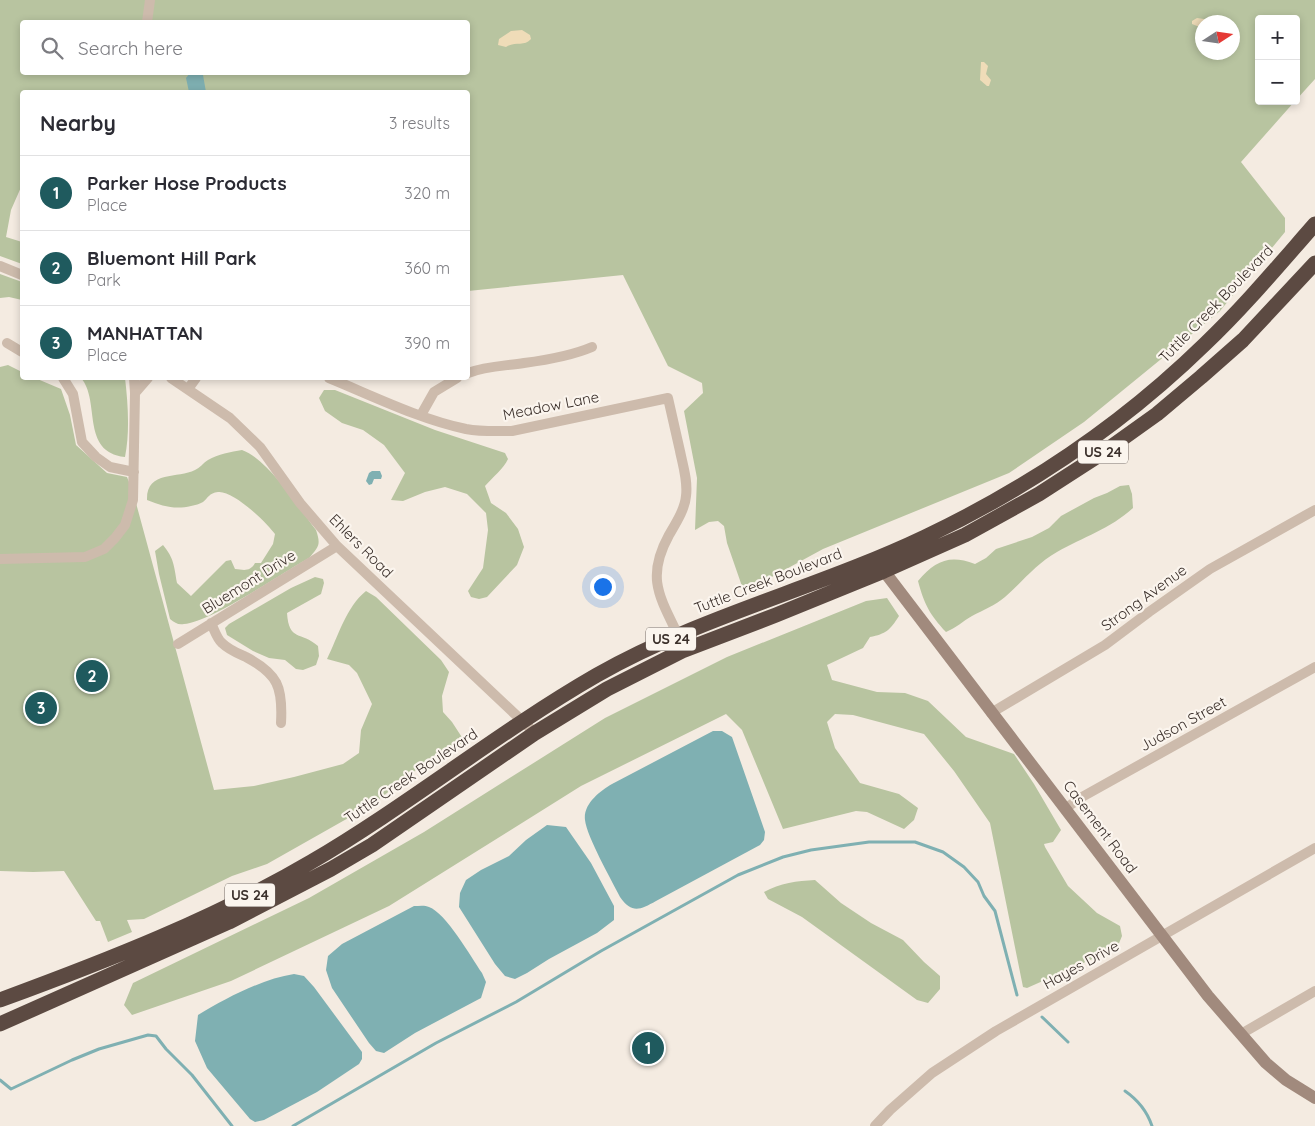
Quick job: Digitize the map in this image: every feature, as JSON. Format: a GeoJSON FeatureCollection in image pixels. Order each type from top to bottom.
{"type":"FeatureCollection","features":[{"type":"Feature","properties":{"kind":"highway","name":"Tuttle Creek Boulevard"},"geometry":{"type":"LineString","coordinates":[[0,1024],[229,922],[314,878],[372,845],[534,733],[607,689],[682,651],[880,565],[925,537],[983,508],[1040,474],[1116,422],[1170,377],[1256,292],[1313,230]]}},
{"type":"Feature","properties":{"kind":"highway","name":"Tuttle Creek Boulevard"},"geometry":{"type":"LineString","coordinates":[[0,1000],[135,947],[262,889],[364,830],[522,721],[599,674],[678,635],[880,565],[973,530],[1039,494],[1117,442],[1201,378],[1242,340],[1315,264]]}},
{"type":"Feature","properties":{"kind":"street"},"geometry":{"type":"LineString","coordinates":[[147,20],[150,0]]}},
{"type":"Feature","properties":{"kind":"street"},"geometry":{"type":"LineString","coordinates":[[0,266],[20,274]]}},
{"type":"Feature","properties":{"kind":"street"},"geometry":{"type":"LineString","coordinates":[[7,343],[20,351]]}},
{"type":"Feature","properties":{"kind":"street"},"geometry":{"type":"LineString","coordinates":[[470,372],[490,367],[555,358],[592,347]]}},
{"type":"Feature","properties":{"kind":"street"},"geometry":{"type":"LineString","coordinates":[[64,380],[74,394],[82,442],[96,457],[110,467],[134,472]]}},
{"type":"Feature","properties":{"kind":"street"},"geometry":{"type":"LineString","coordinates":[[0,559],[85,557],[104,549],[125,525],[132,500],[134,472],[134,380]]}},
{"type":"Feature","properties":{"kind":"street"},"geometry":{"type":"LineString","coordinates":[[135,393],[146,380]]}},
{"type":"Feature","properties":{"kind":"street","name":"Ehlers Road"},"geometry":{"type":"LineString","coordinates":[[174,380],[230,418],[260,447],[300,502],[336,546],[534,733]]}},
{"type":"Feature","properties":{"kind":"street"},"geometry":{"type":"LineString","coordinates":[[188,389],[195,380]]}},
{"type":"Feature","properties":{"kind":"street","name":"Meadow Lane"},"geometry":{"type":"LineString","coordinates":[[334,380],[421,415],[466,429],[487,432],[512,431],[668,398],[687,481],[686,498],[662,549],[658,563],[657,579],[659,594],[678,635]]}},
{"type":"Feature","properties":{"kind":"street"},"geometry":{"type":"LineString","coordinates":[[421,415],[434,392],[454,380]]}},
{"type":"Feature","properties":{"kind":"street","name":"Strong Avenue"},"geometry":{"type":"LineString","coordinates":[[991,713],[1105,645],[1210,569],[1315,510]]}},
{"type":"Feature","properties":{"kind":"street","name":"Bluemont Drive"},"geometry":{"type":"LineString","coordinates":[[178,644],[336,546]]}},
{"type":"Feature","properties":{"kind":"street","name":"Casement Road"},"geometry":{"type":"LineString","coordinates":[[880,565],[1208,996],[1266,1063],[1286,1080],[1315,1098]]}},
{"type":"Feature","properties":{"kind":"street"},"geometry":{"type":"LineString","coordinates":[[210,623],[220,642],[262,666],[274,677],[280,690],[282,704],[280,723]]}},
{"type":"Feature","properties":{"kind":"street","name":"Judson Street"},"geometry":{"type":"LineString","coordinates":[[1066,808],[1082,797],[1315,667]]}},
{"type":"Feature","properties":{"kind":"street","name":"Hayes Drive"},"geometry":{"type":"LineString","coordinates":[[875,1126],[890,1110],[932,1073],[1010,1022],[1315,848]]}},
{"type":"Feature","properties":{"kind":"street"},"geometry":{"type":"LineString","coordinates":[[1241,1034],[1315,990]]}},
{"type":"Feature","properties":{"kind":"green space"},"geometry":{"type":"Polygon","coordinates":[[[0,0],[1315,0],[1315,79],[1300,96],[1300,15],[1255,15],[1255,105],[1291,105],[1241,162],[1285,218],[1285,232],[1220,311],[1084,422],[1009,473],[823,549],[744,592],[727,543],[724,526],[718,521],[709,522],[695,530],[697,478],[684,411],[703,393],[702,383],[668,366],[623,275],[470,291],[470,90],[20,90],[20,190],[11,210],[6,237],[20,241],[20,263],[0,256],[0,0]]]}},
{"type":"Feature","properties":{"kind":"green space"},"geometry":{"type":"Polygon","coordinates":[[[0,274],[20,281],[20,300],[9,297],[0,298],[0,274]]]}},
{"type":"Feature","properties":{"kind":"green space"},"geometry":{"type":"Polygon","coordinates":[[[8,365],[20,371],[20,380],[40,380],[61,389],[70,415],[76,445],[107,473],[127,477],[133,492],[214,790],[254,786],[294,777],[343,764],[359,753],[361,730],[372,704],[357,673],[349,665],[327,659],[353,605],[366,591],[376,597],[441,660],[449,672],[442,696],[443,712],[465,742],[435,755],[373,804],[267,864],[232,876],[144,919],[127,920],[132,932],[108,942],[100,921],[96,921],[64,871],[0,871],[0,367],[8,365]]]}},
{"type":"Feature","properties":{"kind":"green space"},"geometry":{"type":"Polygon","coordinates":[[[82,380],[125,380],[128,438],[125,457],[111,453],[102,446],[97,436],[87,388],[82,380]]]}},
{"type":"Feature","properties":{"kind":"green space"},"geometry":{"type":"Polygon","coordinates":[[[324,390],[335,390],[435,430],[505,453],[508,459],[485,486],[491,503],[506,513],[518,529],[524,547],[517,565],[487,597],[479,599],[471,597],[468,591],[483,568],[488,530],[486,513],[467,494],[445,487],[425,492],[403,501],[391,500],[405,473],[384,445],[363,430],[342,423],[325,411],[319,398],[324,390]]]}},
{"type":"Feature","properties":{"kind":"green space"},"geometry":{"type":"Polygon","coordinates":[[[242,450],[262,463],[282,485],[316,530],[318,545],[309,558],[228,606],[196,621],[182,624],[177,623],[170,619],[155,551],[163,545],[167,550],[174,567],[177,583],[191,596],[226,561],[231,560],[235,569],[244,570],[251,568],[255,563],[261,563],[273,544],[275,534],[249,508],[232,496],[224,493],[213,493],[203,502],[197,504],[174,507],[163,506],[147,500],[148,490],[152,484],[164,477],[188,473],[216,456],[242,450]]]}},
{"type":"Feature","properties":{"kind":"green space"},"geometry":{"type":"Polygon","coordinates":[[[1129,485],[1133,508],[1115,522],[1050,556],[1005,597],[953,629],[946,632],[925,603],[918,581],[930,568],[943,561],[950,560],[966,561],[975,564],[986,558],[996,549],[1032,537],[1049,528],[1061,516],[1094,498],[1120,486],[1129,485]]]}},
{"type":"Feature","properties":{"kind":"green space"},"geometry":{"type":"Polygon","coordinates":[[[315,577],[323,579],[324,583],[321,594],[287,613],[288,622],[293,632],[318,646],[319,656],[316,665],[303,670],[296,669],[285,660],[269,658],[253,651],[227,635],[225,628],[229,624],[291,588],[315,577]]]}},
{"type":"Feature","properties":{"kind":"green space"},"geometry":{"type":"Polygon","coordinates":[[[887,598],[899,616],[896,621],[884,633],[870,637],[863,648],[827,665],[832,680],[877,692],[905,693],[928,701],[966,737],[1014,754],[1061,830],[1053,842],[1044,844],[1045,847],[1068,886],[1097,913],[1120,926],[1122,936],[1117,948],[1027,988],[1023,987],[990,823],[954,771],[924,734],[853,715],[835,714],[827,722],[835,748],[860,783],[899,794],[918,808],[914,820],[904,829],[867,812],[856,811],[783,829],[742,730],[726,714],[581,786],[389,906],[231,981],[132,1015],[124,1005],[133,983],[309,898],[424,832],[605,718],[727,657],[866,601],[887,598]]]}},
{"type":"Feature","properties":{"kind":"green space"},"geometry":{"type":"Polygon","coordinates":[[[815,880],[841,903],[871,923],[903,940],[940,976],[940,989],[928,1003],[917,1000],[802,917],[768,899],[764,892],[776,886],[815,880]]]}},
{"type":"Feature","properties":{"kind":"sand"},"geometry":{"type":"Polygon","coordinates":[[[522,30],[530,35],[531,39],[506,47],[498,45],[499,39],[511,31],[522,30]]]}},
{"type":"Feature","properties":{"kind":"sand"},"geometry":{"type":"Polygon","coordinates":[[[981,62],[988,66],[986,74],[991,80],[989,86],[980,80],[981,62]]]}},
{"type":"Feature","properties":{"kind":"water"},"geometry":{"type":"Polygon","coordinates":[[[188,75],[203,75],[206,90],[189,90],[186,78],[188,75]]]}},
{"type":"Feature","properties":{"kind":"water"},"geometry":{"type":"Polygon","coordinates":[[[380,471],[382,476],[381,479],[374,479],[372,484],[369,485],[366,481],[369,473],[380,471]]]}},
{"type":"Feature","properties":{"kind":"water"},"geometry":{"type":"Polygon","coordinates":[[[713,731],[722,731],[732,737],[765,832],[764,840],[760,845],[650,904],[641,908],[632,908],[620,897],[595,847],[585,820],[587,809],[602,790],[713,731]]]}},
{"type":"Feature","properties":{"kind":"water"},"geometry":{"type":"Polygon","coordinates":[[[547,825],[566,827],[591,863],[614,906],[614,920],[597,933],[515,979],[505,976],[495,964],[459,907],[460,893],[466,880],[509,856],[526,840],[547,825]]]}},
{"type":"Feature","properties":{"kind":"water"},"geometry":{"type":"Polygon","coordinates":[[[414,906],[429,907],[443,918],[465,947],[486,982],[481,998],[415,1033],[384,1053],[376,1051],[369,1043],[332,988],[326,970],[328,956],[342,944],[414,906]]]}},
{"type":"Feature","properties":{"kind":"water"},"geometry":{"type":"Polygon","coordinates":[[[294,974],[304,976],[314,987],[362,1052],[362,1059],[359,1064],[317,1092],[264,1120],[255,1122],[250,1119],[207,1068],[195,1041],[198,1015],[244,990],[269,980],[294,974]]]}},
{"type":"Feature","properties":{"kind":"waterway"},"geometry":{"type":"LineString","coordinates":[[293,1126],[436,1043],[516,1002],[601,951],[738,875],[783,857],[811,850],[869,842],[915,842],[943,852],[964,867],[978,882],[984,896],[995,911],[1017,995]]}},
{"type":"Feature","properties":{"kind":"waterway"},"geometry":{"type":"LineString","coordinates":[[1042,1017],[1068,1042]]}},
{"type":"Feature","properties":{"kind":"waterway"},"geometry":{"type":"LineString","coordinates":[[0,1080],[11,1089],[99,1049],[148,1035],[156,1036],[192,1075],[232,1126]]}},
{"type":"Feature","properties":{"kind":"waterway"},"geometry":{"type":"LineString","coordinates":[[1125,1091],[1142,1106],[1152,1126]]}},
{"type":"Feature","properties":{"kind":"place","name":"Bluemont Hill Park"},"geometry":{"type":"Point","coordinates":[92,676]}},
{"type":"Feature","properties":{"kind":"place","name":"MANHATTAN"},"geometry":{"type":"Point","coordinates":[41,708]}},
{"type":"Feature","properties":{"kind":"place","name":"Parker Hose Products"},"geometry":{"type":"Point","coordinates":[648,1048]}}]}
